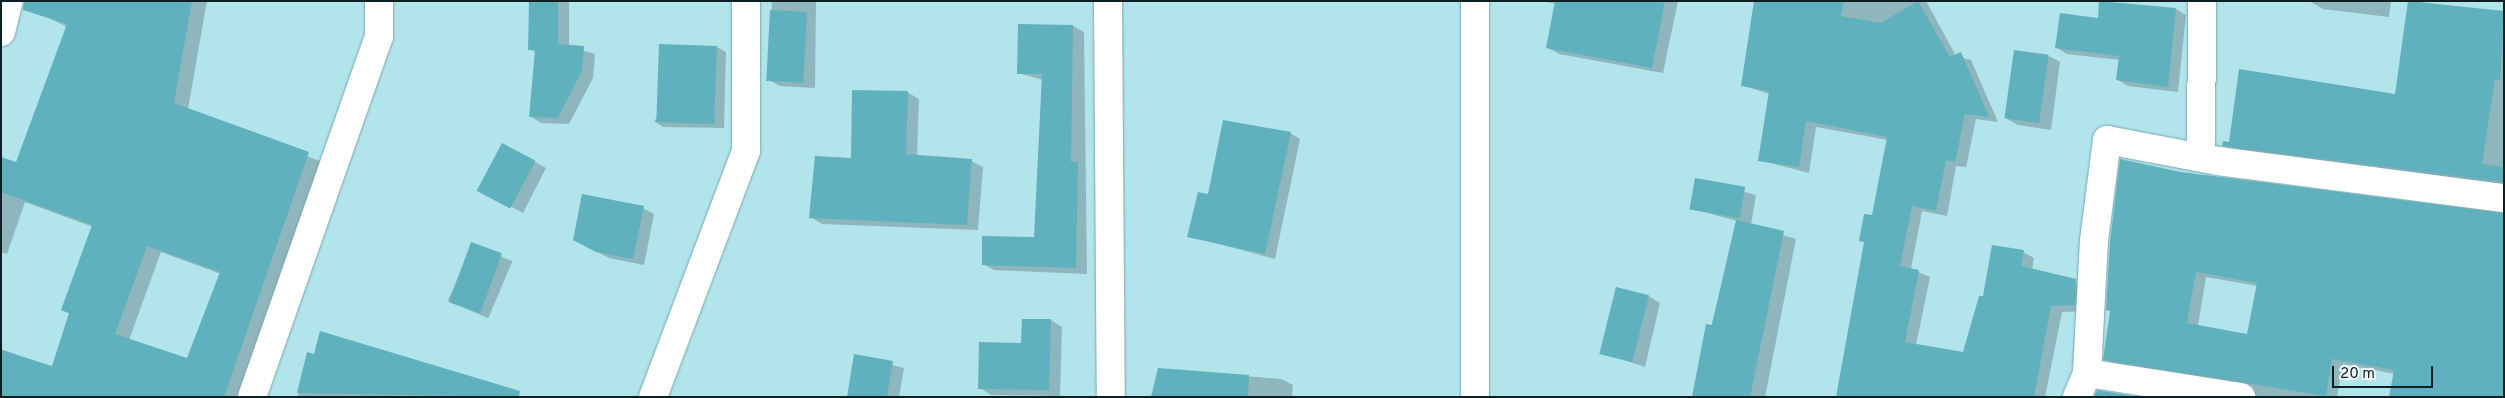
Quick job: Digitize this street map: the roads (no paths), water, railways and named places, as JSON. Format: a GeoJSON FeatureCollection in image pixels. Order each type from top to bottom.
{"type":"FeatureCollection","features":[{"type":"Feature","properties":{"kind":"street"},"geometry":{"type":"LineString","coordinates":[[1,32],[10,1]]}},
{"type":"Feature","properties":{"kind":"street"},"geometry":{"type":"LineString","coordinates":[[252,397],[379,37],[379,1]]}},
{"type":"Feature","properties":{"kind":"street"},"geometry":{"type":"LineString","coordinates":[[653,397],[746,151],[746,1]]}},
{"type":"Feature","properties":{"kind":"street"},"geometry":{"type":"LineString","coordinates":[[1108,1],[1111,397]]}},
{"type":"Feature","properties":{"kind":"street"},"geometry":{"type":"LineString","coordinates":[[1475,1],[1475,397]]}},
{"type":"Feature","properties":{"kind":"street"},"geometry":{"type":"LineString","coordinates":[[2201,157],[2202,1]]}},
{"type":"Feature","properties":{"kind":"street"},"geometry":{"type":"LineString","coordinates":[[2241,397],[2082,385],[2094,242],[2108,140],[2201,157],[2504,198]]}}]}
